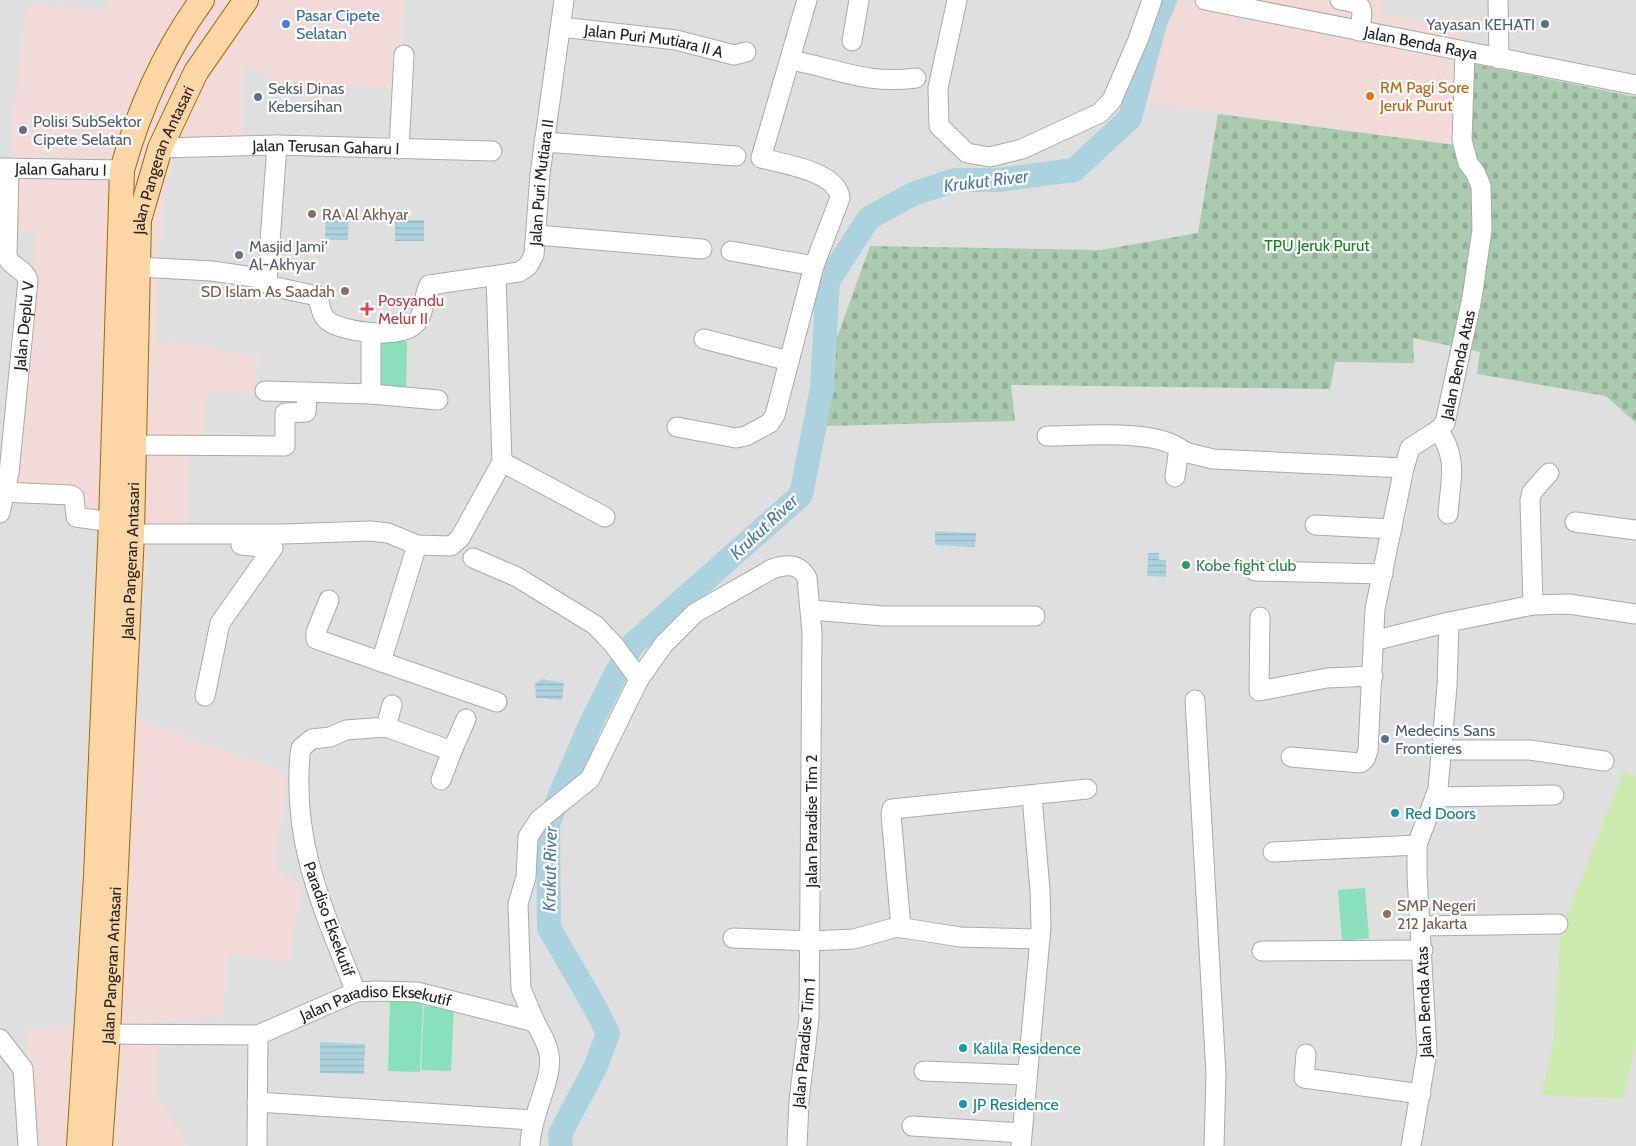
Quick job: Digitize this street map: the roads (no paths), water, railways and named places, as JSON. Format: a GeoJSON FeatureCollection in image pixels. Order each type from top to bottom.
{"type":"FeatureCollection","features":[{"type":"Feature","properties":{"kind":"main road","name":"Jalan Pangeran Antasari"},"geometry":{"type":"LineString","coordinates":[[100,1146],[96,876],[111,522],[131,171],[136,124],[151,87],[190,17],[202,0]]}},
{"type":"Feature","properties":{"kind":"main road"},"geometry":{"type":"LineString","coordinates":[[139,220],[131,171],[207,30],[230,0]]}},
{"type":"Feature","properties":{"kind":"main road","name":"Jalan Pangeran Antasari"},"geometry":{"type":"LineString","coordinates":[[79,1146],[97,1034],[132,534],[139,220],[160,148],[196,72],[246,0]]}},
{"type":"Feature","properties":{"kind":"street","name":"Jalan Puri Mutiara II"},"geometry":{"type":"LineString","coordinates":[[267,283],[271,286],[317,296],[325,318],[330,323],[371,333],[389,334],[407,329],[415,324],[429,284],[519,272],[528,266],[534,255],[537,235],[540,174],[564,0]]}},
{"type":"Feature","properties":{"kind":"street"},"geometry":{"type":"LineString","coordinates":[[677,427],[736,438],[746,436],[770,422],[775,415],[814,266],[840,198],[839,192],[826,177],[761,158],[807,0]]}},
{"type":"Feature","properties":{"kind":"street"},"geometry":{"type":"LineString","coordinates":[[852,41],[859,0]]}},
{"type":"Feature","properties":{"kind":"street"},"geometry":{"type":"LineString","coordinates":[[957,0],[938,88],[942,127],[967,153],[982,157],[1000,156],[1036,143],[1100,113],[1112,100],[1138,40],[1152,0]]}},
{"type":"Feature","properties":{"kind":"street","name":"Jalan Benda Raya"},"geometry":{"type":"LineString","coordinates":[[1205,0],[1288,8],[1360,31],[1636,85]]}},
{"type":"Feature","properties":{"kind":"street"},"geometry":{"type":"LineString","coordinates":[[1340,0],[1357,2],[1361,7],[1360,31]]}},
{"type":"Feature","properties":{"kind":"street"},"geometry":{"type":"LineString","coordinates":[[1498,0],[1499,59]]}},
{"type":"Feature","properties":{"kind":"street","name":"Jalan Puri Mutiara II A"},"geometry":{"type":"LineString","coordinates":[[561,27],[676,40],[734,55],[746,52]]}},
{"type":"Feature","properties":{"kind":"street","name":"Jalan Benda Atas"},"geometry":{"type":"LineString","coordinates":[[1290,757],[1353,763],[1363,762],[1368,750],[1375,609],[1404,468],[1410,448],[1438,430],[1445,422],[1451,402],[1472,298],[1482,230],[1481,186],[1475,172],[1468,163],[1462,140],[1465,53]]}},
{"type":"Feature","properties":{"kind":"street"},"geometry":{"type":"LineString","coordinates":[[399,148],[404,56]]}},
{"type":"Feature","properties":{"kind":"street"},"geometry":{"type":"LineString","coordinates":[[790,60],[864,78],[898,80],[916,78]]}},
{"type":"Feature","properties":{"kind":"street"},"geometry":{"type":"LineString","coordinates":[[544,142],[736,156]]}},
{"type":"Feature","properties":{"kind":"street","name":"Jalan Terusan Gaharu I"},"geometry":{"type":"LineString","coordinates":[[160,148],[277,146],[492,151]]}},
{"type":"Feature","properties":{"kind":"street"},"geometry":{"type":"LineString","coordinates":[[267,283],[277,146]]}},
{"type":"Feature","properties":{"kind":"street","name":"Jalan Gaharu I"},"geometry":{"type":"LineString","coordinates":[[4,168],[131,171]]}},
{"type":"Feature","properties":{"kind":"street","name":"Jalan Deplu V"},"geometry":{"type":"LineString","coordinates":[[0,513],[2,493],[8,473],[28,280],[24,272],[10,264],[7,257],[4,168]]}},
{"type":"Feature","properties":{"kind":"street"},"geometry":{"type":"LineString","coordinates":[[537,235],[702,249]]}},
{"type":"Feature","properties":{"kind":"street"},"geometry":{"type":"LineString","coordinates":[[731,251],[814,266]]}},
{"type":"Feature","properties":{"kind":"street"},"geometry":{"type":"LineString","coordinates":[[138,267],[212,272],[261,278],[267,283]]}},
{"type":"Feature","properties":{"kind":"street"},"geometry":{"type":"LineString","coordinates":[[132,534],[370,531],[388,534],[417,545],[451,546],[460,538],[502,462],[496,276]]}},
{"type":"Feature","properties":{"kind":"street"},"geometry":{"type":"LineString","coordinates":[[371,333],[371,394]]}},
{"type":"Feature","properties":{"kind":"street"},"geometry":{"type":"LineString","coordinates":[[704,339],[789,361]]}},
{"type":"Feature","properties":{"kind":"street"},"geometry":{"type":"LineString","coordinates":[[266,391],[371,394],[438,400]]}},
{"type":"Feature","properties":{"kind":"street"},"geometry":{"type":"LineString","coordinates":[[134,445],[285,446],[285,413],[306,412],[307,392]]}},
{"type":"Feature","properties":{"kind":"street"},"geometry":{"type":"LineString","coordinates":[[1438,430],[1449,446],[1452,459],[1448,514]]}},
{"type":"Feature","properties":{"kind":"street"},"geometry":{"type":"LineString","coordinates":[[1047,436],[1147,437],[1165,441],[1188,453],[1213,459],[1404,468]]}},
{"type":"Feature","properties":{"kind":"street"},"geometry":{"type":"LineString","coordinates":[[1175,477],[1179,448]]}},
{"type":"Feature","properties":{"kind":"street"},"geometry":{"type":"LineString","coordinates":[[502,462],[605,517]]}},
{"type":"Feature","properties":{"kind":"street"},"geometry":{"type":"LineString","coordinates":[[1533,605],[1530,500],[1532,492],[1549,473]]}},
{"type":"Feature","properties":{"kind":"street"},"geometry":{"type":"LineString","coordinates":[[2,493],[71,495],[74,497],[76,517],[111,522]]}},
{"type":"Feature","properties":{"kind":"street"},"geometry":{"type":"LineString","coordinates":[[1574,522],[1636,530]]}},
{"type":"Feature","properties":{"kind":"street"},"geometry":{"type":"LineString","coordinates":[[1315,525],[1392,529]]}},
{"type":"Feature","properties":{"kind":"street"},"geometry":{"type":"LineString","coordinates":[[205,696],[220,623],[273,548],[242,545],[217,534]]}},
{"type":"Feature","properties":{"kind":"street"},"geometry":{"type":"LineString","coordinates":[[381,662],[417,545]]}},
{"type":"Feature","properties":{"kind":"street"},"geometry":{"type":"LineString","coordinates":[[473,558],[517,577],[595,625],[614,645],[636,674],[590,779],[538,820],[528,837],[526,877],[518,904],[521,988],[547,1045],[550,1056],[546,1081],[533,1120],[530,1146]]}},
{"type":"Feature","properties":{"kind":"street","name":"Jalan Paradise Tim 2"},"geometry":{"type":"LineString","coordinates":[[636,674],[695,613],[772,569],[784,565],[803,571],[809,588],[812,701],[811,941]]}},
{"type":"Feature","properties":{"kind":"street"},"geometry":{"type":"LineString","coordinates":[[1256,571],[1383,574]]}},
{"type":"Feature","properties":{"kind":"street"},"geometry":{"type":"LineString","coordinates":[[329,600],[316,632],[316,639],[497,702]]}},
{"type":"Feature","properties":{"kind":"street"},"geometry":{"type":"LineString","coordinates":[[1373,641],[1449,622],[1533,605],[1569,604],[1636,614]]}},
{"type":"Feature","properties":{"kind":"street"},"geometry":{"type":"LineString","coordinates":[[810,610],[884,616],[1035,616]]}},
{"type":"Feature","properties":{"kind":"street"},"geometry":{"type":"LineString","coordinates":[[1260,617],[1259,691],[1326,678],[1372,676]]}},
{"type":"Feature","properties":{"kind":"street","name":"Jalan Benda Atas"},"geometry":{"type":"LineString","coordinates":[[1410,1146],[1427,1052],[1423,950],[1417,875],[1418,845],[1435,797],[1443,750],[1449,622]]}},
{"type":"Feature","properties":{"kind":"street"},"geometry":{"type":"LineString","coordinates":[[1195,700],[1216,1074],[1214,1146]]}},
{"type":"Feature","properties":{"kind":"street"},"geometry":{"type":"LineString","coordinates":[[392,705],[386,727],[452,751]]}},
{"type":"Feature","properties":{"kind":"street"},"geometry":{"type":"LineString","coordinates":[[441,780],[466,719]]}},
{"type":"Feature","properties":{"kind":"street","name":"Paradiso Eksekutif"},"geometry":{"type":"LineString","coordinates":[[356,992],[312,879],[301,820],[300,755],[301,748],[312,739],[354,729],[386,727]]}},
{"type":"Feature","properties":{"kind":"street"},"geometry":{"type":"LineString","coordinates":[[1443,750],[1530,750],[1604,761]]}},
{"type":"Feature","properties":{"kind":"street"},"geometry":{"type":"LineString","coordinates":[[901,928],[890,814],[892,809],[1087,789]]}},
{"type":"Feature","properties":{"kind":"street"},"geometry":{"type":"LineString","coordinates":[[1435,797],[1554,795]]}},
{"type":"Feature","properties":{"kind":"street"},"geometry":{"type":"LineString","coordinates":[[912,1126],[1021,1139],[1040,939],[1040,890],[1032,796]]}},
{"type":"Feature","properties":{"kind":"street"},"geometry":{"type":"LineString","coordinates":[[1273,852],[1418,845]]}},
{"type":"Feature","properties":{"kind":"street"},"geometry":{"type":"LineString","coordinates":[[1421,926],[1558,924]]}},
{"type":"Feature","properties":{"kind":"street"},"geometry":{"type":"LineString","coordinates":[[733,938],[811,941],[854,939],[901,928],[960,937],[1040,939]]}},
{"type":"Feature","properties":{"kind":"street","name":"Jalan Paradise Tim 1"},"geometry":{"type":"LineString","coordinates":[[797,1146],[799,1101],[809,1018],[811,941]]}},
{"type":"Feature","properties":{"kind":"street"},"geometry":{"type":"LineString","coordinates":[[1262,951],[1423,950]]}},
{"type":"Feature","properties":{"kind":"street","name":"Jalan Paradiso Eksekutif"},"geometry":{"type":"LineString","coordinates":[[97,1034],[258,1035],[356,992],[398,990],[417,992],[535,1022]]}},
{"type":"Feature","properties":{"kind":"street"},"geometry":{"type":"LineString","coordinates":[[257,1146],[258,1035]]}},
{"type":"Feature","properties":{"kind":"street"},"geometry":{"type":"LineString","coordinates":[[0,1040],[23,1069],[28,1146]]}},
{"type":"Feature","properties":{"kind":"street"},"geometry":{"type":"LineString","coordinates":[[1306,1054],[1304,1078],[1420,1094]]}},
{"type":"Feature","properties":{"kind":"street"},"geometry":{"type":"LineString","coordinates":[[924,1070],[1027,1075]]}},
{"type":"Feature","properties":{"kind":"street"},"geometry":{"type":"LineString","coordinates":[[257,1102],[533,1120]]}},
{"type":"Feature","properties":{"kind":"water"},"geometry":{"type":"Polygon","coordinates":[[[326,213],[349,213],[348,240],[325,240],[326,213]]]}},
{"type":"Feature","properties":{"kind":"water"},"geometry":{"type":"Polygon","coordinates":[[[395,220],[424,220],[424,241],[395,241],[395,220]]]}},
{"type":"Feature","properties":{"kind":"water"},"geometry":{"type":"Polygon","coordinates":[[[935,531],[976,533],[975,547],[935,545],[935,531]]]}},
{"type":"Feature","properties":{"kind":"water"},"geometry":{"type":"Polygon","coordinates":[[[1148,553],[1159,553],[1159,560],[1166,560],[1166,577],[1147,576],[1148,553]]]}},
{"type":"Feature","properties":{"kind":"water"},"geometry":{"type":"Polygon","coordinates":[[[542,679],[564,683],[562,700],[536,698],[535,684],[542,679]]]}},
{"type":"Feature","properties":{"kind":"water"},"geometry":{"type":"Polygon","coordinates":[[[320,1042],[365,1044],[364,1074],[320,1073],[320,1042]]]}},
{"type":"Feature","properties":{"kind":"waterway","name":"Krukut River"},"geometry":{"type":"LineString","coordinates":[[561,1146],[560,1134],[595,1068],[608,1034],[596,1009],[549,928],[548,823],[591,723],[617,671],[633,644],[801,495],[822,388],[828,281],[869,218],[913,194],[955,180],[998,180],[1074,170],[1130,118],[1155,23],[1165,0]]}},
{"type":"Feature","properties":{"kind":"place","name":"Pasar Cipete Selatan"},"geometry":{"type":"Point","coordinates":[286,24]}},
{"type":"Feature","properties":{"kind":"place","name":"Yayasan KEHATI"},"geometry":{"type":"Point","coordinates":[1545,24]}},
{"type":"Feature","properties":{"kind":"place","name":"RM Pagi Sore Jeruk Purut"},"geometry":{"type":"Point","coordinates":[1370,96]}},
{"type":"Feature","properties":{"kind":"place","name":"Seksi Dinas Kebersihan"},"geometry":{"type":"Point","coordinates":[258,97]}},
{"type":"Feature","properties":{"kind":"place","name":"Polisi SubSektor Cipete Selatan"},"geometry":{"type":"Point","coordinates":[23,130]}},
{"type":"Feature","properties":{"kind":"place","name":"RA Al Akhyar"},"geometry":{"type":"Point","coordinates":[312,214]}},
{"type":"Feature","properties":{"kind":"place","name":"Masjid Jami' Al-Akhyar"},"geometry":{"type":"Point","coordinates":[239,255]}},
{"type":"Feature","properties":{"kind":"place","name":"SD Islam As Saadah"},"geometry":{"type":"Point","coordinates":[345,291]}},
{"type":"Feature","properties":{"kind":"place","name":"Posyandu Melur II"},"geometry":{"type":"Point","coordinates":[367,309]}},
{"type":"Feature","properties":{"kind":"place","name":"Kobe fight club"},"geometry":{"type":"Point","coordinates":[1186,565]}},
{"type":"Feature","properties":{"kind":"place","name":"Medecins Sans Frontieres"},"geometry":{"type":"Point","coordinates":[1385,739]}},
{"type":"Feature","properties":{"kind":"place","name":"Red Doors"},"geometry":{"type":"Point","coordinates":[1395,813]}},
{"type":"Feature","properties":{"kind":"place","name":"SMP Negeri 212 Jakarta"},"geometry":{"type":"Point","coordinates":[1387,914]}},
{"type":"Feature","properties":{"kind":"place","name":"Kalila Residence"},"geometry":{"type":"Point","coordinates":[963,1048]}},
{"type":"Feature","properties":{"kind":"place","name":"JP Residence"},"geometry":{"type":"Point","coordinates":[963,1104]}},
{"type":"Feature","properties":{"kind":"park label","name":"TPU Jeruk Purut"},"geometry":{"type":"Point","coordinates":[1317,245]}}]}
